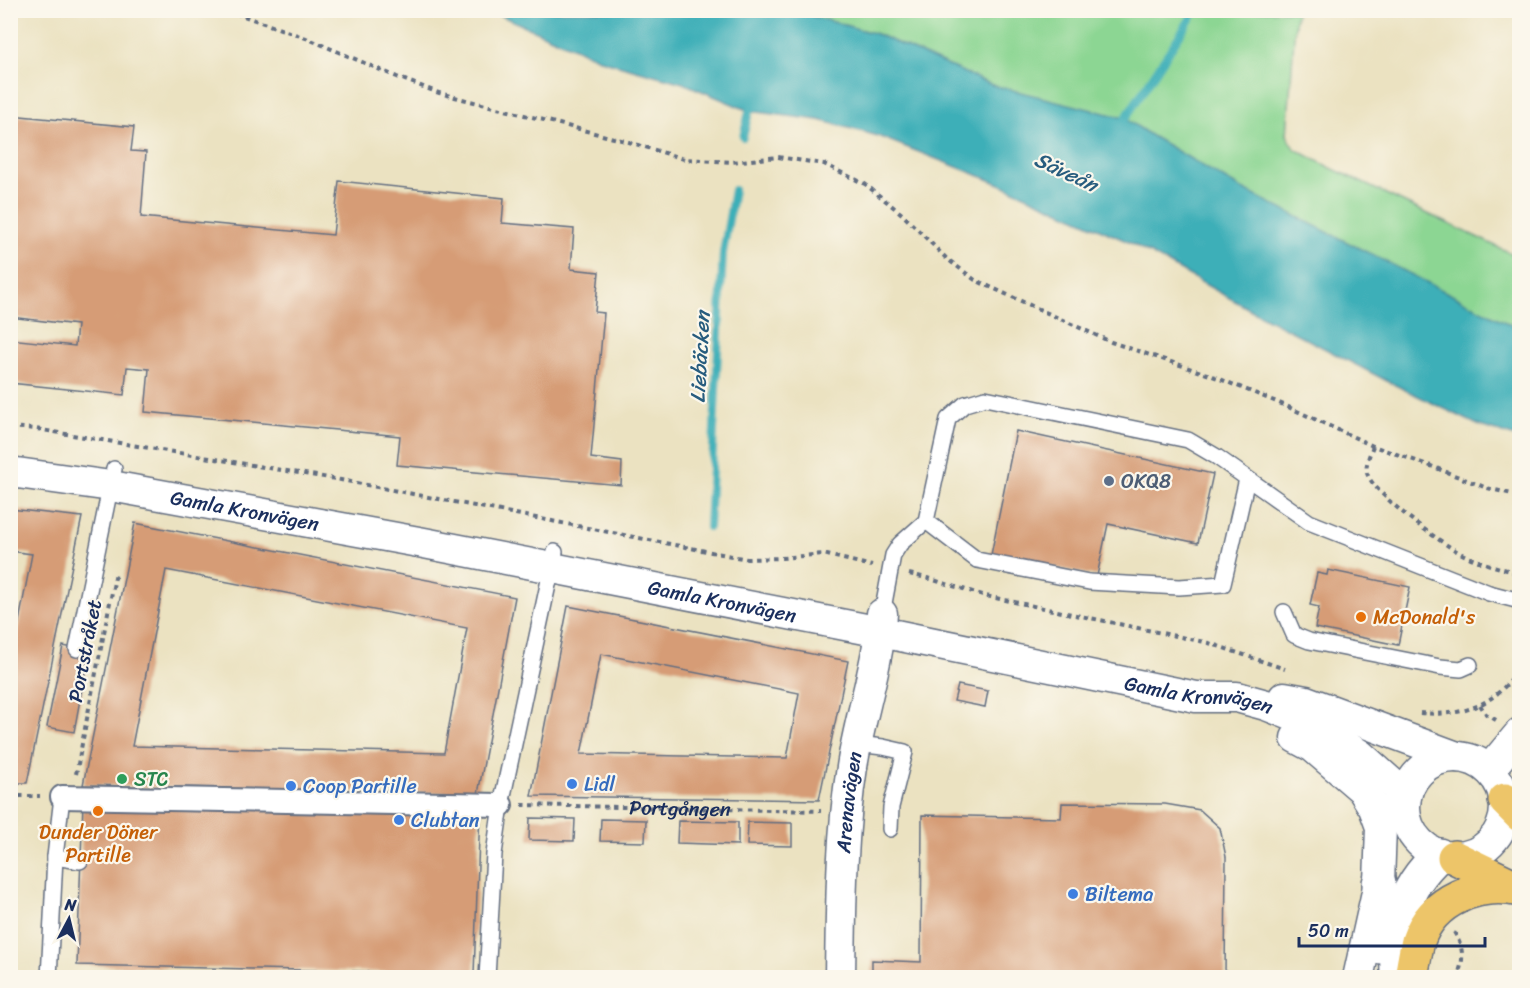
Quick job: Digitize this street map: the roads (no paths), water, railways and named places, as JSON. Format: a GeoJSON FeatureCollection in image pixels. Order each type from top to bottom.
{"type":"FeatureCollection","features":[{"type":"Feature","properties":{"kind":"highway"},"geometry":{"type":"LineString","coordinates":[[1447,856],[1520,889]]}},
{"type":"Feature","properties":{"kind":"highway"},"geometry":{"type":"LineString","coordinates":[[1411,978],[1418,941],[1426,924],[1448,902],[1463,893],[1483,887],[1504,886],[1520,889]]}},
{"type":"Feature","properties":{"kind":"street","name":"Gamla Kronvägen"},"geometry":{"type":"LineString","coordinates":[[10,454],[112,477]]}},
{"type":"Feature","properties":{"kind":"street","name":"Gamla Kronvägen"},"geometry":{"type":"LineString","coordinates":[[10,472],[112,477],[258,493],[553,560],[1306,701],[1457,757]]}},
{"type":"Feature","properties":{"kind":"street","name":"Gamla Kronvägen"},"geometry":{"type":"LineString","coordinates":[[882,623],[1196,697],[1237,697],[1266,705],[1301,719],[1359,754],[1406,796]]}},
{"type":"Feature","properties":{"kind":"street","name":"Arenavägen"},"geometry":{"type":"LineString","coordinates":[[840,978],[846,812],[857,744],[882,623]]}},
{"type":"Feature","properties":{"kind":"street"},"geometry":{"type":"LineString","coordinates":[[1196,697],[1233,714],[1285,733],[1313,747],[1362,789],[1374,808],[1381,827],[1379,883],[1382,978]]}},
{"type":"Feature","properties":{"kind":"street"},"geometry":{"type":"LineString","coordinates":[[1489,770],[1520,733]]}},
{"type":"Feature","properties":{"kind":"street"},"geometry":{"type":"LineString","coordinates":[[1381,827],[1406,796],[1413,780],[1425,768],[1440,759],[1457,757],[1480,763],[1489,770],[1512,807],[1490,844],[1473,854],[1447,856],[1424,868],[1405,900],[1399,920],[1397,978]]}},
{"type":"Feature","properties":{"kind":"street"},"geometry":{"type":"LineString","coordinates":[[1406,796],[1406,818],[1412,832],[1426,848],[1447,856]]}},
{"type":"Feature","properties":{"kind":"street"},"geometry":{"type":"LineString","coordinates":[[67,797],[501,805]]}},
{"type":"Feature","properties":{"kind":"street"},"geometry":{"type":"LineString","coordinates":[[1358,978],[1379,883]]}},
{"type":"Feature","properties":{"kind":"lane"},"geometry":{"type":"LineString","coordinates":[[882,623],[893,555],[900,544],[926,521],[948,419],[965,404],[985,398],[1188,440],[1217,457],[1310,522],[1489,593],[1520,601]]}},
{"type":"Feature","properties":{"kind":"lane"},"geometry":{"type":"LineString","coordinates":[[77,649],[112,477]]}},
{"type":"Feature","properties":{"kind":"lane"},"geometry":{"type":"LineString","coordinates":[[926,521],[977,560],[1089,582],[1179,587],[1223,584],[1246,479]]}},
{"type":"Feature","properties":{"kind":"lane"},"geometry":{"type":"LineString","coordinates":[[487,978],[494,854],[501,805],[553,560]]}},
{"type":"Feature","properties":{"kind":"lane"},"geometry":{"type":"LineString","coordinates":[[1284,612],[1294,635],[1309,641],[1440,667],[1461,669],[1470,665]]}},
{"type":"Feature","properties":{"kind":"lane"},"geometry":{"type":"LineString","coordinates":[[857,744],[905,752],[891,807],[890,829]]}},
{"type":"Feature","properties":{"kind":"lane"},"geometry":{"type":"LineString","coordinates":[[49,978],[55,857],[67,797]]}},
{"type":"Feature","properties":{"kind":"lane"},"geometry":{"type":"LineString","coordinates":[[55,857],[80,861]]}},
{"type":"Feature","properties":{"kind":"water","name":"Säveån"},"geometry":{"type":"Polygon","coordinates":[[[490,11],[794,11],[876,34],[992,85],[1124,118],[1238,187],[1519,329],[1519,438],[1480,426],[1389,382],[1251,310],[1133,244],[1000,184],[878,136],[819,120],[749,111],[683,83],[604,61],[490,11]]]}},
{"type":"Feature","properties":{"kind":"waterway"},"geometry":{"type":"LineString","coordinates":[[1121,125],[1196,10]]}},
{"type":"Feature","properties":{"kind":"waterway","name":"Liebäcken"},"geometry":{"type":"LineString","coordinates":[[743,137],[751,104]]}},
{"type":"Feature","properties":{"kind":"waterway","name":"Liebäcken"},"geometry":{"type":"LineString","coordinates":[[709,527],[723,253],[734,190]]}},
{"type":"Feature","properties":{"kind":"place","name":"OKQ8"},"geometry":{"type":"Point","coordinates":[1109,481]}},
{"type":"Feature","properties":{"kind":"place","name":"McDonald's"},"geometry":{"type":"Point","coordinates":[1361,617]}},
{"type":"Feature","properties":{"kind":"place","name":"STC"},"geometry":{"type":"Point","coordinates":[122,779]}},
{"type":"Feature","properties":{"kind":"place","name":"Lidl"},"geometry":{"type":"Point","coordinates":[572,784]}},
{"type":"Feature","properties":{"kind":"place","name":"Coop Partille"},"geometry":{"type":"Point","coordinates":[291,786]}},
{"type":"Feature","properties":{"kind":"place","name":"Dunder Döner Partille"},"geometry":{"type":"Point","coordinates":[98,811]}},
{"type":"Feature","properties":{"kind":"place","name":"Clubtan"},"geometry":{"type":"Point","coordinates":[399,820]}},
{"type":"Feature","properties":{"kind":"place","name":"Biltema"},"geometry":{"type":"Point","coordinates":[1073,894]}}]}
